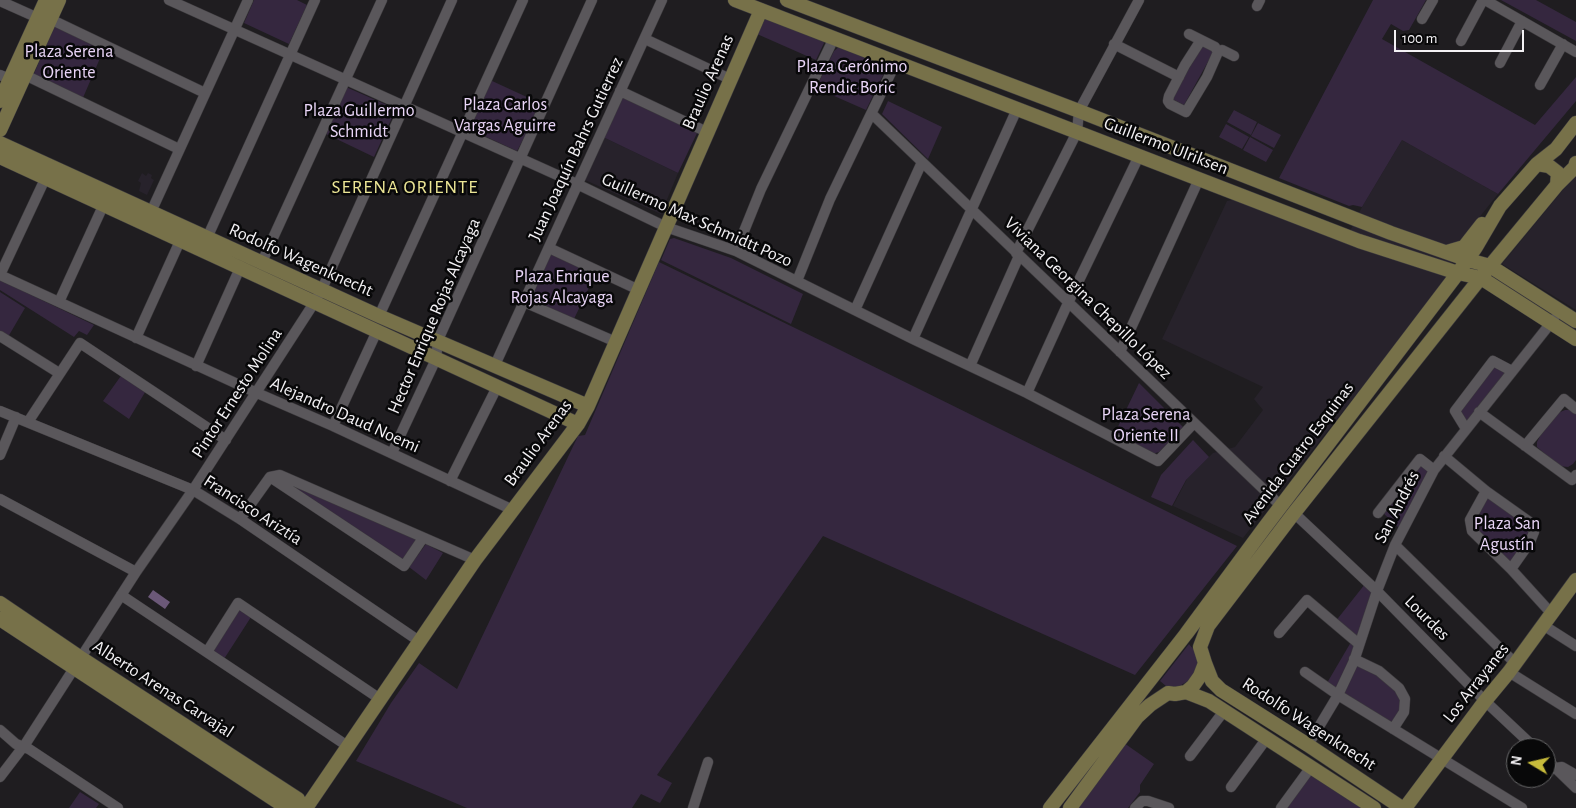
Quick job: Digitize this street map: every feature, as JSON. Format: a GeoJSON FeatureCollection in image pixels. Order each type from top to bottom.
{"type":"FeatureCollection","features":[{"type":"Feature","properties":{"kind":"street"},"geometry":{"type":"LineString","coordinates":[[0,130],[25,75],[44,18],[46,0]]}},
{"type":"Feature","properties":{"kind":"street"},"geometry":{"type":"LineString","coordinates":[[0,101],[5,77],[44,18],[59,0]]}},
{"type":"Feature","properties":{"kind":"street","name":"Guillermo Max Schmidtt Pozo"},"geometry":{"type":"LineString","coordinates":[[169,0],[462,134],[577,184],[666,227],[736,251],[1027,393],[1158,462],[1194,423]]}},
{"type":"Feature","properties":{"kind":"street"},"geometry":{"type":"LineString","coordinates":[[151,212],[248,0]]}},
{"type":"Feature","properties":{"kind":"street"},"geometry":{"type":"LineString","coordinates":[[207,238],[315,0]]}},
{"type":"Feature","properties":{"kind":"street"},"geometry":{"type":"LineString","coordinates":[[262,262],[382,0]]}},
{"type":"Feature","properties":{"kind":"street","name":"Pintor Ernesto Molina"},"geometry":{"type":"LineString","coordinates":[[0,777],[26,748],[77,663],[121,595],[257,394],[314,303],[452,0]]}},
{"type":"Feature","properties":{"kind":"street"},"geometry":{"type":"LineString","coordinates":[[379,316],[523,0]]}},
{"type":"Feature","properties":{"kind":"street","name":"Hector Enrique Rojas Alcayaga"},"geometry":{"type":"LineString","coordinates":[[392,453],[436,359],[438,340],[592,0]]}},
{"type":"Feature","properties":{"kind":"street","name":"Juan Joaquín Bahrs Gutierrez"},"geometry":{"type":"LineString","coordinates":[[495,365],[662,0]]}},
{"type":"Feature","properties":{"kind":"street","name":"Guillermo Ulriksen"},"geometry":{"type":"LineString","coordinates":[[735,0],[1359,241],[1458,274],[1481,278],[1576,339]]}},
{"type":"Feature","properties":{"kind":"street","name":"Guillermo Ulriksen"},"geometry":{"type":"LineString","coordinates":[[787,0],[1079,111],[1391,233],[1490,266],[1576,321]]}},
{"type":"Feature","properties":{"kind":"street"},"geometry":{"type":"LineString","coordinates":[[970,366],[1018,254],[1077,132],[1079,111],[1139,0]]}},
{"type":"Feature","properties":{"kind":"street"},"geometry":{"type":"LineString","coordinates":[[1422,19],[1433,0]]}},
{"type":"Feature","properties":{"kind":"street"},"geometry":{"type":"LineString","coordinates":[[1461,41],[1484,0],[1576,52]]}},
{"type":"Feature","properties":{"kind":"street"},"geometry":{"type":"LineString","coordinates":[[0,1],[44,18],[205,93]]}},
{"type":"Feature","properties":{"kind":"street","name":"Braulio Arenas"},"geometry":{"type":"LineString","coordinates":[[306,808],[475,560],[578,424],[588,406],[761,10]]}},
{"type":"Feature","properties":{"kind":"street"},"geometry":{"type":"LineString","coordinates":[[1500,63],[1522,21]]}},
{"type":"Feature","properties":{"kind":"street"},"geometry":{"type":"LineString","coordinates":[[1189,34],[1216,47],[1218,52],[1207,77],[1186,112],[1170,104],[1168,101],[1178,77],[1201,40]]}},
{"type":"Feature","properties":{"kind":"street"},"geometry":{"type":"LineString","coordinates":[[736,251],[761,189],[834,38]]}},
{"type":"Feature","properties":{"kind":"street"},"geometry":{"type":"LineString","coordinates":[[644,39],[730,79]]}},
{"type":"Feature","properties":{"kind":"street"},"geometry":{"type":"LineString","coordinates":[[1114,44],[1178,77]]}},
{"type":"Feature","properties":{"kind":"street"},"geometry":{"type":"LineString","coordinates":[[1540,85],[1563,44]]}},
{"type":"Feature","properties":{"kind":"street"},"geometry":{"type":"LineString","coordinates":[[1218,52],[1222,50],[1234,56]]}},
{"type":"Feature","properties":{"kind":"street"},"geometry":{"type":"LineString","coordinates":[[797,281],[830,199],[896,62]]}},
{"type":"Feature","properties":{"kind":"street"},"geometry":{"type":"LineString","coordinates":[[25,75],[179,149]]}},
{"type":"Feature","properties":{"kind":"street"},"geometry":{"type":"LineString","coordinates":[[620,91],[707,132]]}},
{"type":"Feature","properties":{"kind":"street"},"geometry":{"type":"LineString","coordinates":[[913,339],[1016,109]]}},
{"type":"Feature","properties":{"kind":"street","name":"Viviana Georgina Chepillo López"},"geometry":{"type":"LineString","coordinates":[[872,114],[1282,506]]}},
{"type":"Feature","properties":{"kind":"street","name":"Avenida Cuatro Esquinas"},"geometry":{"type":"LineString","coordinates":[[1050,808],[1186,634],[1458,274],[1500,206],[1536,164],[1556,149],[1576,123]]}},
{"type":"Feature","properties":{"kind":"street","name":"Rodolfo Wagenknecht"},"geometry":{"type":"LineString","coordinates":[[0,144],[379,316],[588,406]]}},
{"type":"Feature","properties":{"kind":"street"},"geometry":{"type":"LineString","coordinates":[[1556,149],[1556,156],[1560,162],[1567,166],[1576,165]]}},
{"type":"Feature","properties":{"kind":"street"},"geometry":{"type":"LineString","coordinates":[[1027,393],[1139,156]]}},
{"type":"Feature","properties":{"kind":"street","name":"Rodolfo Wagenknecht"},"geometry":{"type":"LineString","coordinates":[[0,157],[578,424]]}},
{"type":"Feature","properties":{"kind":"street"},"geometry":{"type":"LineString","coordinates":[[856,310],[922,162]]}},
{"type":"Feature","properties":{"kind":"street"},"geometry":{"type":"LineString","coordinates":[[1536,164],[1549,166],[1558,173],[1557,186]]}},
{"type":"Feature","properties":{"kind":"street","name":"Avenida Cuatro Esquinas"},"geometry":{"type":"LineString","coordinates":[[1200,647],[1208,626],[1294,514],[1490,266],[1576,165]]}},
{"type":"Feature","properties":{"kind":"street"},"geometry":{"type":"LineString","coordinates":[[0,275],[45,178]]}},
{"type":"Feature","properties":{"kind":"street"},"geometry":{"type":"LineString","coordinates":[[1120,352],[1199,179]]}},
{"type":"Feature","properties":{"kind":"street"},"geometry":{"type":"LineString","coordinates":[[1292,215],[1289,210],[1289,204],[1292,199],[1299,196]]}},
{"type":"Feature","properties":{"kind":"street"},"geometry":{"type":"LineString","coordinates":[[59,302],[103,206]]}},
{"type":"Feature","properties":{"kind":"street"},"geometry":{"type":"LineString","coordinates":[[1447,252],[1464,247],[1486,219],[1500,206]]}},
{"type":"Feature","properties":{"kind":"street"},"geometry":{"type":"LineString","coordinates":[[136,338],[180,240]]}},
{"type":"Feature","properties":{"kind":"street"},"geometry":{"type":"LineString","coordinates":[[549,248],[639,290]]}},
{"type":"Feature","properties":{"kind":"street"},"geometry":{"type":"LineString","coordinates":[[196,366],[240,268]]}},
{"type":"Feature","properties":{"kind":"street","name":"Alejandro Daud Noemi"},"geometry":{"type":"LineString","coordinates":[[0,275],[513,510]]}},
{"type":"Feature","properties":{"kind":"street"},"geometry":{"type":"LineString","coordinates":[[524,302],[616,342]]}},
{"type":"Feature","properties":{"kind":"street","name":"San Andrés"},"geometry":{"type":"LineString","coordinates":[[1308,745],[1338,695],[1354,659],[1395,545],[1434,470],[1560,310]]}},
{"type":"Feature","properties":{"kind":"street"},"geometry":{"type":"LineString","coordinates":[[332,426],[377,332]]}},
{"type":"Feature","properties":{"kind":"street"},"geometry":{"type":"LineString","coordinates":[[0,336],[59,373]]}},
{"type":"Feature","properties":{"kind":"street"},"geometry":{"type":"LineString","coordinates":[[28,422],[80,343],[226,440]]}},
{"type":"Feature","properties":{"kind":"street"},"geometry":{"type":"LineString","coordinates":[[1466,429],[1455,411],[1493,361],[1512,371]]}},
{"type":"Feature","properties":{"kind":"street"},"geometry":{"type":"LineString","coordinates":[[450,481],[497,386]]}},
{"type":"Feature","properties":{"kind":"street"},"geometry":{"type":"LineString","coordinates":[[1525,446],[1564,399],[1576,409]]}},
{"type":"Feature","properties":{"kind":"street","name":"Francisco Ariztía"},"geometry":{"type":"LineString","coordinates":[[0,411],[193,490],[240,519],[419,641]]}},
{"type":"Feature","properties":{"kind":"street"},"geometry":{"type":"LineString","coordinates":[[1479,412],[1572,480],[1576,475]]}},
{"type":"Feature","properties":{"kind":"street"},"geometry":{"type":"LineString","coordinates":[[0,455],[16,417]]}},
{"type":"Feature","properties":{"kind":"street"},"geometry":{"type":"LineString","coordinates":[[1444,456],[1486,491],[1531,523],[1534,532],[1530,542],[1512,569]]}},
{"type":"Feature","properties":{"kind":"street"},"geometry":{"type":"LineString","coordinates":[[1378,513],[1420,459],[1434,470]]}},
{"type":"Feature","properties":{"kind":"street"},"geometry":{"type":"LineString","coordinates":[[240,519],[270,477],[280,475],[475,560]]}},
{"type":"Feature","properties":{"kind":"street"},"geometry":{"type":"LineString","coordinates":[[270,477],[404,566],[424,538]]}},
{"type":"Feature","properties":{"kind":"street"},"geometry":{"type":"LineString","coordinates":[[1486,491],[1470,520],[1472,531],[1512,569],[1551,613]]}},
{"type":"Feature","properties":{"kind":"street"},"geometry":{"type":"LineString","coordinates":[[0,499],[136,572]]}},
{"type":"Feature","properties":{"kind":"street","name":"Lourdes"},"geometry":{"type":"LineString","coordinates":[[1294,514],[1377,591],[1485,701],[1524,738]]}},
{"type":"Feature","properties":{"kind":"street"},"geometry":{"type":"LineString","coordinates":[[1395,545],[1512,668],[1576,714]]}},
{"type":"Feature","properties":{"kind":"street","name":"Los Arrayanes"},"geometry":{"type":"LineString","coordinates":[[1403,808],[1512,668],[1576,580]]}},
{"type":"Feature","properties":{"kind":"street"},"geometry":{"type":"LineString","coordinates":[[121,595],[348,747]]}},
{"type":"Feature","properties":{"kind":"street"},"geometry":{"type":"LineString","coordinates":[[1279,633],[1307,600],[1359,644]]}},
{"type":"Feature","properties":{"kind":"street","name":"Alberto Arenas Carvajal"},"geometry":{"type":"LineString","coordinates":[[0,603],[77,663],[287,808]]}},
{"type":"Feature","properties":{"kind":"street"},"geometry":{"type":"LineString","coordinates":[[207,652],[238,603],[380,699]]}},
{"type":"Feature","properties":{"kind":"street","name":"Alberto Arenas Carvajal"},"geometry":{"type":"LineString","coordinates":[[0,619],[77,663],[298,799],[301,808]]}},
{"type":"Feature","properties":{"kind":"street"},"geometry":{"type":"LineString","coordinates":[[1542,625],[1576,646]]}},
{"type":"Feature","properties":{"kind":"street"},"geometry":{"type":"LineString","coordinates":[[1150,679],[1156,686],[1168,693],[1186,692],[1193,686],[1200,676],[1205,663],[1200,647],[1186,634]]}},
{"type":"Feature","properties":{"kind":"street"},"geometry":{"type":"LineString","coordinates":[[1354,659],[1379,671],[1399,688],[1405,698],[1404,712],[1393,729]]}},
{"type":"Feature","properties":{"kind":"street","name":"Rodolfo Wagenknecht"},"geometry":{"type":"LineString","coordinates":[[1205,663],[1212,681],[1221,690],[1403,808]]}},
{"type":"Feature","properties":{"kind":"street"},"geometry":{"type":"LineString","coordinates":[[1305,672],[1338,695],[1522,808]]}},
{"type":"Feature","properties":{"kind":"street","name":"Rodolfo Wagenknecht"},"geometry":{"type":"LineString","coordinates":[[1186,692],[1208,701],[1374,808]]}},
{"type":"Feature","properties":{"kind":"street"},"geometry":{"type":"LineString","coordinates":[[1070,808],[1137,717],[1150,705],[1168,693]]}},
{"type":"Feature","properties":{"kind":"street"},"geometry":{"type":"LineString","coordinates":[[1190,756],[1224,711]]}},
{"type":"Feature","properties":{"kind":"street"},"geometry":{"type":"LineString","coordinates":[[0,730],[16,744],[26,748],[118,808]]}},
{"type":"Feature","properties":{"kind":"street"},"geometry":{"type":"LineString","coordinates":[[1231,787],[1267,738]]}},
{"type":"Feature","properties":{"kind":"street"},"geometry":{"type":"LineString","coordinates":[[693,808],[708,762]]}},
{"type":"Feature","properties":{"kind":"street"},"geometry":{"type":"LineString","coordinates":[[1281,808],[1311,767]]}},
{"type":"Feature","properties":{"kind":"street"},"geometry":{"type":"LineString","coordinates":[[1556,768],[1562,767],[1576,775]]}},
{"type":"Feature","properties":{"kind":"street"},"geometry":{"type":"LineString","coordinates":[[1556,768],[1576,788]]}},
{"type":"Feature","properties":{"kind":"street"},"geometry":{"type":"LineString","coordinates":[[1135,808],[1142,801],[1148,805],[1152,802],[1169,808]]}},
{"type":"Feature","properties":{"kind":"shaded area"},"geometry":{"type":"Polygon","coordinates":[[[603,137],[678,173],[661,214],[585,180],[603,137]]]}},
{"type":"Feature","properties":{"kind":"shaded area"},"geometry":{"type":"Polygon","coordinates":[[[1402,140],[1498,194],[1458,244],[1446,281],[1243,538],[1173,506],[1187,479],[1213,453],[1235,447],[1263,410],[1254,399],[1263,387],[1162,339],[1227,201],[1237,199],[1345,241],[1362,207],[1402,140]]]}},
{"type":"Feature","properties":{"kind":"shaded area"},"geometry":{"type":"Polygon","coordinates":[[[142,173],[146,176],[148,173],[152,175],[151,178],[154,180],[147,195],[139,191],[141,183],[138,181],[142,173]]]}},
{"type":"Feature","properties":{"kind":"shaded area"},"geometry":{"type":"Polygon","coordinates":[[[1576,174],[1576,310],[1502,264],[1576,174]]]}},
{"type":"Feature","properties":{"kind":"shaded area"},"geometry":{"type":"Polygon","coordinates":[[[153,590],[170,602],[165,609],[148,597],[153,590]]]}},
{"type":"Feature","properties":{"kind":"green space"},"geometry":{"type":"Polygon","coordinates":[[[254,0],[297,0],[307,5],[289,44],[244,23],[254,0]]]}},
{"type":"Feature","properties":{"kind":"green space"},"geometry":{"type":"Polygon","coordinates":[[[1373,0],[1426,0],[1409,30],[1403,31],[1391,24],[1382,39],[1535,125],[1576,77],[1576,101],[1498,194],[1402,140],[1362,207],[1349,206],[1279,178],[1373,0]]]}},
{"type":"Feature","properties":{"kind":"green space"},"geometry":{"type":"Polygon","coordinates":[[[1501,0],[1536,0],[1576,22],[1576,41],[1501,0]]]}},
{"type":"Feature","properties":{"kind":"green space"},"geometry":{"type":"Polygon","coordinates":[[[765,19],[822,39],[824,43],[816,60],[757,34],[765,19]]]}},
{"type":"Feature","properties":{"kind":"green space","name":"Plaza Serena Oriente"},"geometry":{"type":"Polygon","coordinates":[[[55,24],[104,49],[82,100],[33,76],[55,24]]]}},
{"type":"Feature","properties":{"kind":"green space"},"geometry":{"type":"Polygon","coordinates":[[[1204,42],[1215,49],[1184,105],[1172,99],[1204,42]]]}},
{"type":"Feature","properties":{"kind":"green space","name":"Plaza Gerónimo Rendic Boric"},"geometry":{"type":"Polygon","coordinates":[[[840,46],[883,63],[886,69],[866,110],[816,88],[834,51],[840,46]]]}},
{"type":"Feature","properties":{"kind":"green space","name":"Plaza Carlos Vargas Aguirre"},"geometry":{"type":"Polygon","coordinates":[[[490,80],[542,104],[517,151],[469,129],[490,80]]]}},
{"type":"Feature","properties":{"kind":"green space","name":"Plaza Guillermo Schmidt"},"geometry":{"type":"Polygon","coordinates":[[[346,87],[396,109],[374,157],[324,133],[346,87]]]}},
{"type":"Feature","properties":{"kind":"green space"},"geometry":{"type":"Polygon","coordinates":[[[622,96],[698,131],[678,173],[603,137],[622,96]]]}},
{"type":"Feature","properties":{"kind":"green space"},"geometry":{"type":"Polygon","coordinates":[[[888,101],[942,127],[928,159],[882,114],[888,101]]]}},
{"type":"Feature","properties":{"kind":"green space"},"geometry":{"type":"Polygon","coordinates":[[[1234,110],[1257,122],[1251,135],[1227,122],[1234,110]]]}},
{"type":"Feature","properties":{"kind":"green space"},"geometry":{"type":"Polygon","coordinates":[[[1258,123],[1281,135],[1274,148],[1251,136],[1258,123]]]}},
{"type":"Feature","properties":{"kind":"green space"},"geometry":{"type":"Polygon","coordinates":[[[1226,124],[1249,137],[1242,149],[1219,137],[1226,124]]]}},
{"type":"Feature","properties":{"kind":"green space"},"geometry":{"type":"Polygon","coordinates":[[[1250,137],[1273,150],[1266,162],[1243,150],[1250,137]]]}},
{"type":"Feature","properties":{"kind":"green space"},"geometry":{"type":"Polygon","coordinates":[[[674,238],[731,258],[803,294],[791,324],[661,260],[670,239],[674,238]]]}},
{"type":"Feature","properties":{"kind":"green space","name":"Plaza Enrique Rojas Alcayaga"},"geometry":{"type":"Polygon","coordinates":[[[550,254],[596,273],[574,319],[529,300],[550,254]]]}},
{"type":"Feature","properties":{"kind":"green space"},"geometry":{"type":"Polygon","coordinates":[[[659,262],[1237,546],[1135,675],[823,536],[657,775],[672,783],[660,803],[641,794],[632,808],[467,808],[356,761],[391,703],[419,663],[457,689],[578,436],[585,435],[659,262]]]}},
{"type":"Feature","properties":{"kind":"green space"},"geometry":{"type":"Polygon","coordinates":[[[0,280],[94,325],[87,335],[79,331],[74,337],[0,290],[0,280]]]}},
{"type":"Feature","properties":{"kind":"green space"},"geometry":{"type":"Polygon","coordinates":[[[0,292],[25,308],[8,337],[0,333],[0,292]]]}},
{"type":"Feature","properties":{"kind":"green space"},"geometry":{"type":"Polygon","coordinates":[[[1493,363],[1508,371],[1466,426],[1458,411],[1493,363]]]}},
{"type":"Feature","properties":{"kind":"green space"},"geometry":{"type":"Polygon","coordinates":[[[123,373],[147,389],[129,419],[103,401],[123,373]]]}},
{"type":"Feature","properties":{"kind":"green space","name":"Plaza Serena Oriente II"},"geometry":{"type":"Polygon","coordinates":[[[1139,383],[1183,427],[1159,452],[1152,454],[1113,437],[1139,383]]]}},
{"type":"Feature","properties":{"kind":"green space"},"geometry":{"type":"Polygon","coordinates":[[[1572,410],[1576,414],[1576,460],[1568,467],[1559,466],[1537,447],[1540,436],[1558,413],[1572,410]]]}},
{"type":"Feature","properties":{"kind":"green space"},"geometry":{"type":"Polygon","coordinates":[[[1193,440],[1209,457],[1186,480],[1172,506],[1151,497],[1161,475],[1193,440]]]}},
{"type":"Feature","properties":{"kind":"green space"},"geometry":{"type":"Polygon","coordinates":[[[1420,463],[1430,471],[1399,528],[1382,512],[1420,463]]]}},
{"type":"Feature","properties":{"kind":"green space"},"geometry":{"type":"Polygon","coordinates":[[[276,478],[420,539],[403,563],[276,478]]]}},
{"type":"Feature","properties":{"kind":"green space","name":"Plaza San Agustín"},"geometry":{"type":"Polygon","coordinates":[[[1487,495],[1529,525],[1531,532],[1511,565],[1475,530],[1473,521],[1487,495]]]}},
{"type":"Feature","properties":{"kind":"green space"},"geometry":{"type":"Polygon","coordinates":[[[426,544],[443,553],[426,580],[409,567],[426,544]]]}},
{"type":"Feature","properties":{"kind":"green space"},"geometry":{"type":"Polygon","coordinates":[[[1365,584],[1375,592],[1358,640],[1335,622],[1365,584]]]}},
{"type":"Feature","properties":{"kind":"green space"},"geometry":{"type":"Polygon","coordinates":[[[240,606],[253,614],[224,659],[211,651],[240,606]]]}},
{"type":"Feature","properties":{"kind":"green space"},"geometry":{"type":"Polygon","coordinates":[[[1351,642],[1355,645],[1351,660],[1337,690],[1327,683],[1351,642]]]}},
{"type":"Feature","properties":{"kind":"green space"},"geometry":{"type":"Polygon","coordinates":[[[1189,644],[1198,655],[1198,666],[1191,679],[1178,687],[1166,686],[1160,681],[1189,644]]]}},
{"type":"Feature","properties":{"kind":"green space"},"geometry":{"type":"Polygon","coordinates":[[[1357,662],[1377,673],[1396,690],[1402,699],[1401,711],[1392,724],[1342,694],[1357,662]]]}},
{"type":"Feature","properties":{"kind":"green space"},"geometry":{"type":"Polygon","coordinates":[[[1124,743],[1154,764],[1140,785],[1140,792],[1128,808],[1074,808],[1124,743]]]}},
{"type":"Feature","properties":{"kind":"green space"},"geometry":{"type":"Polygon","coordinates":[[[1310,774],[1363,808],[1284,808],[1310,774]]]}},
{"type":"Feature","properties":{"kind":"green space"},"geometry":{"type":"Polygon","coordinates":[[[80,792],[99,804],[96,808],[69,808],[80,792]]]}},
{"type":"Feature","properties":{"kind":"district","name":"SERENA ORIENTE"},"geometry":{"type":"Point","coordinates":[405,187]}}]}
